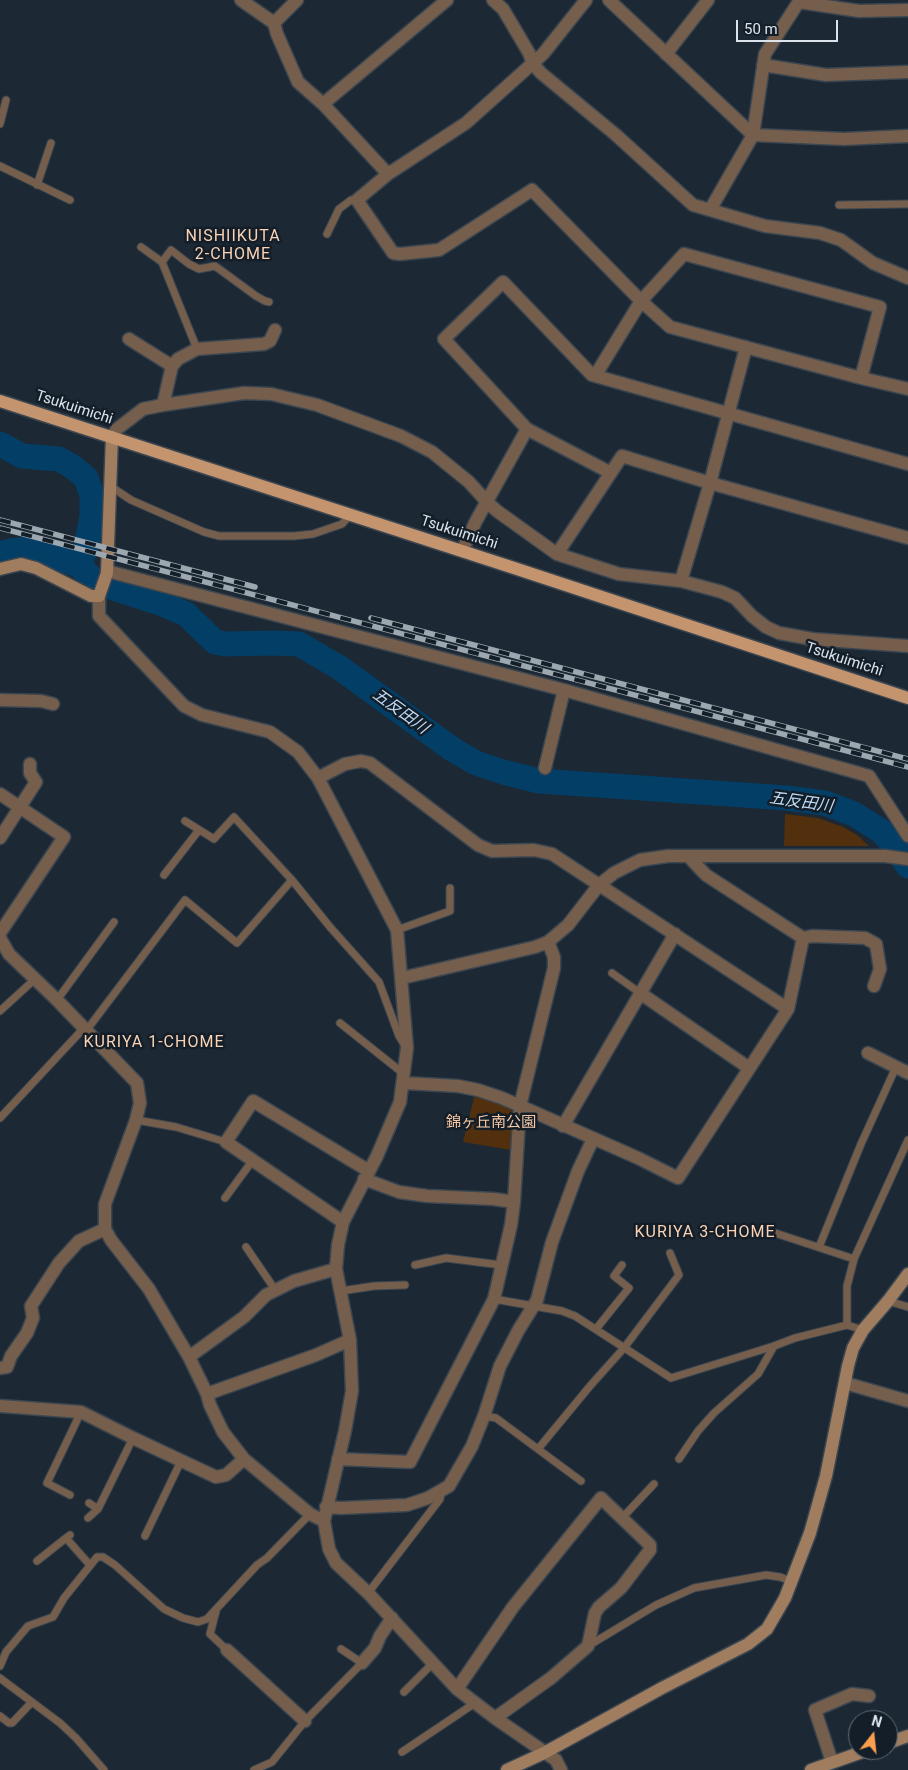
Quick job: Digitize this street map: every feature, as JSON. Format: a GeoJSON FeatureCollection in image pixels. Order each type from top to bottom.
{"type":"FeatureCollection","features":[{"type":"Feature","properties":{"kind":"main road","name":"Tsukuimichi"},"geometry":{"type":"LineString","coordinates":[[0,401],[908,698]]}},
{"type":"Feature","properties":{"kind":"street"},"geometry":{"type":"LineString","coordinates":[[241,0],[274,23],[276,34],[298,82],[323,104],[388,174]]}},
{"type":"Feature","properties":{"kind":"street"},"geometry":{"type":"LineString","coordinates":[[274,23],[297,0]]}},
{"type":"Feature","properties":{"kind":"street"},"geometry":{"type":"LineString","coordinates":[[323,104],[447,0]]}},
{"type":"Feature","properties":{"kind":"street"},"geometry":{"type":"LineString","coordinates":[[493,0],[503,9],[529,53],[533,64],[693,205],[765,226],[820,233],[841,240],[872,263],[908,278]]}},
{"type":"Feature","properties":{"kind":"street"},"geometry":{"type":"LineString","coordinates":[[586,0],[543,54],[466,123],[388,174],[357,200],[393,253],[439,250],[532,190],[641,301],[670,327],[908,389]]}},
{"type":"Feature","properties":{"kind":"street"},"geometry":{"type":"LineString","coordinates":[[609,0],[753,135],[844,139],[908,136]]}},
{"type":"Feature","properties":{"kind":"street"},"geometry":{"type":"LineString","coordinates":[[666,54],[708,0]]}},
{"type":"Feature","properties":{"kind":"street"},"geometry":{"type":"LineString","coordinates":[[710,210],[753,135],[765,54],[799,1],[859,11],[908,10]]}},
{"type":"Feature","properties":{"kind":"street"},"geometry":{"type":"LineString","coordinates":[[763,65],[826,75],[908,72]]}},
{"type":"Feature","properties":{"kind":"street"},"geometry":{"type":"LineString","coordinates":[[595,376],[641,301],[684,254],[880,307],[861,378]]}},
{"type":"Feature","properties":{"kind":"street"},"geometry":{"type":"LineString","coordinates":[[611,472],[527,429],[444,339],[503,282],[595,376],[908,464]]}},
{"type":"Feature","properties":{"kind":"street"},"geometry":{"type":"LineString","coordinates":[[163,404],[172,366],[178,358],[197,349],[264,344],[270,341],[275,330]]}},
{"type":"Feature","properties":{"kind":"street"},"geometry":{"type":"LineString","coordinates":[[129,338],[172,366]]}},
{"type":"Feature","properties":{"kind":"street"},"geometry":{"type":"LineString","coordinates":[[680,581],[710,483],[746,347]]}},
{"type":"Feature","properties":{"kind":"street"},"geometry":{"type":"LineString","coordinates":[[561,1770],[556,1760],[494,1718],[457,1689],[368,1593],[336,1563],[329,1549],[324,1520],[352,1391],[350,1340],[336,1269],[338,1245],[343,1222],[390,1129],[400,1102],[407,1048],[397,930],[318,778],[298,752],[270,732],[202,716],[184,706],[100,616],[100,594],[107,572],[112,437],[117,429],[143,409],[163,404],[244,393],[270,394],[316,405],[401,436],[432,452],[470,482],[487,502],[557,554],[620,574],[680,581],[722,592],[735,598],[752,616],[766,627],[779,633],[812,639],[908,646]]}},
{"type":"Feature","properties":{"kind":"street"},"geometry":{"type":"LineString","coordinates":[[462,551],[527,429]]}},
{"type":"Feature","properties":{"kind":"street"},"geometry":{"type":"LineString","coordinates":[[557,554],[622,456],[710,483],[908,538]]}},
{"type":"Feature","properties":{"kind":"street"},"geometry":{"type":"LineString","coordinates":[[0,569],[21,564],[36,568],[91,596],[100,594]]}},
{"type":"Feature","properties":{"kind":"street"},"geometry":{"type":"LineString","coordinates":[[107,572],[564,690],[870,776],[908,836]]}},
{"type":"Feature","properties":{"kind":"street"},"geometry":{"type":"LineString","coordinates":[[545,768],[564,690]]}},
{"type":"Feature","properties":{"kind":"street"},"geometry":{"type":"LineString","coordinates":[[0,700],[41,701],[52,704]]}},
{"type":"Feature","properties":{"kind":"street"},"geometry":{"type":"LineString","coordinates":[[318,778],[345,764],[361,761],[370,763],[478,845],[492,851],[534,850],[552,854],[788,1009]]}},
{"type":"Feature","properties":{"kind":"street"},"geometry":{"type":"LineString","coordinates":[[0,838],[36,782],[30,773],[30,764]]}},
{"type":"Feature","properties":{"kind":"street"},"geometry":{"type":"LineString","coordinates":[[0,794],[64,837],[0,933]]}},
{"type":"Feature","properties":{"kind":"street"},"geometry":{"type":"LineString","coordinates":[[402,978],[535,947],[548,942],[568,925],[599,885],[614,873],[640,860],[668,856],[885,856],[908,859]]}},
{"type":"Feature","properties":{"kind":"street"},"geometry":{"type":"LineString","coordinates":[[689,857],[706,875],[803,938],[812,936],[865,938],[876,944],[880,969],[874,986]]}},
{"type":"Feature","properties":{"kind":"street"},"geometry":{"type":"LineString","coordinates":[[563,1126],[675,934]]}},
{"type":"Feature","properties":{"kind":"street"},"geometry":{"type":"LineString","coordinates":[[0,938],[9,954],[57,1000],[137,1083],[140,1103],[136,1120],[105,1204],[106,1229],[111,1240],[148,1289],[189,1357],[223,1432],[244,1459],[310,1514],[324,1520]]}},
{"type":"Feature","properties":{"kind":"street"},"geometry":{"type":"LineString","coordinates":[[404,1078],[478,1090],[520,1106],[638,1158],[678,1178],[788,1009],[803,938]]}},
{"type":"Feature","properties":{"kind":"street"},"geometry":{"type":"LineString","coordinates":[[338,1458],[410,1462],[494,1299],[511,1225],[520,1106],[554,968],[554,957],[548,942]]}},
{"type":"Feature","properties":{"kind":"street"},"geometry":{"type":"LineString","coordinates":[[640,993],[749,1068]]}},
{"type":"Feature","properties":{"kind":"street"},"geometry":{"type":"LineString","coordinates":[[868,1052],[902,1070]]}},
{"type":"Feature","properties":{"kind":"street"},"geometry":{"type":"LineString","coordinates":[[343,1222],[226,1142],[253,1101],[366,1175],[399,1192],[427,1196],[494,1199],[514,1202]]}},
{"type":"Feature","properties":{"kind":"street"},"geometry":{"type":"LineString","coordinates":[[326,1508],[407,1504],[428,1498],[449,1486],[472,1446],[500,1366],[518,1331],[534,1307],[552,1242],[578,1171],[593,1139]]}},
{"type":"Feature","properties":{"kind":"street"},"geometry":{"type":"LineString","coordinates":[[0,1368],[7,1367],[11,1356],[27,1333],[33,1318],[32,1306],[59,1263],[79,1241],[106,1229]]}},
{"type":"Feature","properties":{"kind":"street"},"geometry":{"type":"LineString","coordinates":[[189,1357],[244,1317],[266,1295],[294,1281],[336,1269]]}},
{"type":"Feature","properties":{"kind":"street"},"geometry":{"type":"LineString","coordinates":[[507,1770],[544,1753],[662,1688],[748,1644],[768,1628],[785,1598],[810,1533],[826,1476],[853,1348],[863,1330],[908,1274]]}},
{"type":"Feature","properties":{"kind":"street"},"geometry":{"type":"LineString","coordinates":[[207,1394],[316,1355],[350,1340]]}},
{"type":"Feature","properties":{"kind":"street"},"geometry":{"type":"LineString","coordinates":[[845,1383],[908,1401]]}},
{"type":"Feature","properties":{"kind":"street"},"geometry":{"type":"LineString","coordinates":[[0,1406],[81,1412],[216,1478],[226,1475],[244,1459]]}},
{"type":"Feature","properties":{"kind":"street"},"geometry":{"type":"LineString","coordinates":[[457,1689],[513,1607],[601,1498],[650,1546],[650,1550],[621,1588],[599,1607],[595,1613],[588,1646],[551,1678],[494,1718]]}},
{"type":"Feature","properties":{"kind":"street"},"geometry":{"type":"LineString","coordinates":[[362,1663],[375,1648],[380,1636],[392,1618]]}},
{"type":"Feature","properties":{"kind":"street"},"geometry":{"type":"LineString","coordinates":[[227,1650],[305,1721]]}},
{"type":"Feature","properties":{"kind":"street"},"geometry":{"type":"LineString","coordinates":[[832,1762],[815,1710],[852,1694],[869,1696]]}},
{"type":"Feature","properties":{"kind":"street"},"geometry":{"type":"LineString","coordinates":[[810,1770],[848,1757]]}},
{"type":"Feature","properties":{"kind":"lane"},"geometry":{"type":"LineString","coordinates":[[0,124],[6,100]]}},
{"type":"Feature","properties":{"kind":"lane"},"geometry":{"type":"LineString","coordinates":[[37,184],[51,143]]}},
{"type":"Feature","properties":{"kind":"lane"},"geometry":{"type":"LineString","coordinates":[[0,166],[70,200]]}},
{"type":"Feature","properties":{"kind":"lane"},"geometry":{"type":"LineString","coordinates":[[327,234],[339,209],[351,200],[357,200]]}},
{"type":"Feature","properties":{"kind":"lane"},"geometry":{"type":"LineString","coordinates":[[839,205],[908,204]]}},
{"type":"Feature","properties":{"kind":"lane"},"geometry":{"type":"LineString","coordinates":[[141,248],[162,262],[197,349]]}},
{"type":"Feature","properties":{"kind":"lane"},"geometry":{"type":"LineString","coordinates":[[162,262],[171,250],[199,269],[214,266],[256,296],[269,302]]}},
{"type":"Feature","properties":{"kind":"lane"},"geometry":{"type":"LineString","coordinates":[[110,486],[130,500],[204,532],[220,536],[294,536],[313,534],[342,524],[350,515]]}},
{"type":"Feature","properties":{"kind":"lane"},"geometry":{"type":"LineString","coordinates":[[185,821],[214,840],[234,817],[292,880],[330,927],[379,982],[399,1036],[407,1048]]}},
{"type":"Feature","properties":{"kind":"lane"},"geometry":{"type":"LineString","coordinates":[[164,874],[199,830]]}},
{"type":"Feature","properties":{"kind":"lane"},"geometry":{"type":"LineString","coordinates":[[0,1118],[85,1030],[185,900],[236,942],[292,880]]}},
{"type":"Feature","properties":{"kind":"lane"},"geometry":{"type":"LineString","coordinates":[[397,930],[450,911],[450,888]]}},
{"type":"Feature","properties":{"kind":"lane"},"geometry":{"type":"LineString","coordinates":[[57,1000],[114,922]]}},
{"type":"Feature","properties":{"kind":"lane"},"geometry":{"type":"LineString","coordinates":[[612,973],[640,993]]}},
{"type":"Feature","properties":{"kind":"lane"},"geometry":{"type":"LineString","coordinates":[[0,1011],[36,979]]}},
{"type":"Feature","properties":{"kind":"lane"},"geometry":{"type":"LineString","coordinates":[[340,1023],[404,1078]]}},
{"type":"Feature","properties":{"kind":"lane"},"geometry":{"type":"LineString","coordinates":[[819,1247],[861,1144],[902,1070]]}},
{"type":"Feature","properties":{"kind":"lane"},"geometry":{"type":"LineString","coordinates":[[136,1120],[176,1127],[226,1142]]}},
{"type":"Feature","properties":{"kind":"lane"},"geometry":{"type":"LineString","coordinates":[[847,1325],[847,1286],[854,1260],[908,1140]]}},
{"type":"Feature","properties":{"kind":"lane"},"geometry":{"type":"LineString","coordinates":[[225,1198],[253,1160]]}},
{"type":"Feature","properties":{"kind":"lane"},"geometry":{"type":"LineString","coordinates":[[775,1233],[854,1260]]}},
{"type":"Feature","properties":{"kind":"lane"},"geometry":{"type":"LineString","coordinates":[[246,1247],[276,1291]]}},
{"type":"Feature","properties":{"kind":"lane"},"geometry":{"type":"LineString","coordinates":[[538,1449],[624,1348],[679,1275],[670,1253]]}},
{"type":"Feature","properties":{"kind":"lane"},"geometry":{"type":"LineString","coordinates":[[415,1265],[446,1258],[501,1265]]}},
{"type":"Feature","properties":{"kind":"lane"},"geometry":{"type":"LineString","coordinates":[[596,1329],[629,1288],[614,1276],[622,1265]]}},
{"type":"Feature","properties":{"kind":"lane"},"geometry":{"type":"LineString","coordinates":[[341,1291],[374,1286],[405,1285]]}},
{"type":"Feature","properties":{"kind":"lane"},"geometry":{"type":"LineString","coordinates":[[494,1299],[562,1311],[575,1316],[671,1378],[795,1338],[847,1325],[863,1330]]}},
{"type":"Feature","properties":{"kind":"lane"},"geometry":{"type":"LineString","coordinates":[[888,1301],[908,1307]]}},
{"type":"Feature","properties":{"kind":"lane"},"geometry":{"type":"LineString","coordinates":[[679,1459],[698,1431],[714,1413],[758,1374],[774,1346]]}},
{"type":"Feature","properties":{"kind":"lane"},"geometry":{"type":"LineString","coordinates":[[70,1495],[47,1483],[81,1412]]}},
{"type":"Feature","properties":{"kind":"lane"},"geometry":{"type":"LineString","coordinates":[[484,1416],[496,1418],[581,1481]]}},
{"type":"Feature","properties":{"kind":"lane"},"geometry":{"type":"LineString","coordinates":[[88,1518],[98,1509],[133,1438]]}},
{"type":"Feature","properties":{"kind":"lane"},"geometry":{"type":"LineString","coordinates":[[145,1536],[181,1461]]}},
{"type":"Feature","properties":{"kind":"lane"},"geometry":{"type":"LineString","coordinates":[[622,1518],[654,1484]]}},
{"type":"Feature","properties":{"kind":"lane"},"geometry":{"type":"LineString","coordinates":[[368,1593],[440,1499],[441,1492]]}},
{"type":"Feature","properties":{"kind":"lane"},"geometry":{"type":"LineString","coordinates":[[89,1503],[98,1509]]}},
{"type":"Feature","properties":{"kind":"lane"},"geometry":{"type":"LineString","coordinates":[[0,1666],[6,1652],[28,1626],[52,1618],[64,1598],[96,1557],[103,1558],[115,1565],[164,1609],[183,1618],[198,1622],[207,1620],[257,1565],[268,1558],[310,1514]]}},
{"type":"Feature","properties":{"kind":"lane"},"geometry":{"type":"LineString","coordinates":[[37,1561],[68,1537],[89,1564]]}},
{"type":"Feature","properties":{"kind":"lane"},"geometry":{"type":"LineString","coordinates":[[588,1646],[656,1605],[694,1588],[766,1575],[791,1581]]}},
{"type":"Feature","properties":{"kind":"lane"},"geometry":{"type":"LineString","coordinates":[[216,1610],[210,1634],[227,1650]]}},
{"type":"Feature","properties":{"kind":"lane"},"geometry":{"type":"LineString","coordinates":[[254,1770],[272,1762],[305,1721],[362,1663],[341,1649]]}},
{"type":"Feature","properties":{"kind":"lane"},"geometry":{"type":"LineString","coordinates":[[404,1692],[433,1663]]}},
{"type":"Feature","properties":{"kind":"lane"},"geometry":{"type":"LineString","coordinates":[[0,1678],[60,1723],[104,1770]]}},
{"type":"Feature","properties":{"kind":"lane"},"geometry":{"type":"LineString","coordinates":[[0,1716],[9,1723],[12,1723],[32,1702]]}},
{"type":"Feature","properties":{"kind":"lane"},"geometry":{"type":"LineString","coordinates":[[402,1752],[475,1703]]}},
{"type":"Feature","properties":{"kind":"green space"},"geometry":{"type":"Polygon","coordinates":[[[785,814],[818,818],[843,827],[857,835],[869,846],[784,846],[785,814]]]}},
{"type":"Feature","properties":{"kind":"green space","name":"錦ヶ丘南公園"},"geometry":{"type":"Polygon","coordinates":[[[475,1094],[509,1106],[513,1114],[511,1150],[463,1142],[475,1094]]]}},
{"type":"Feature","properties":{"kind":"waterway","name":"五反田川"},"geometry":{"type":"LineString","coordinates":[[0,444],[22,456],[59,459],[73,467],[86,478],[92,495],[92,516],[86,548],[79,565],[95,582],[160,603],[186,614],[215,642],[225,644],[299,644],[340,668],[452,749],[476,763],[503,772],[539,781],[787,798],[825,803],[854,814],[881,831],[894,845],[908,866]]}},
{"type":"Feature","properties":{"kind":"waterway"},"geometry":{"type":"LineString","coordinates":[[0,554],[27,549],[79,565]]}},
{"type":"Feature","properties":{"kind":"railway"},"geometry":{"type":"LineString","coordinates":[[0,520],[255,587]]}},
{"type":"Feature","properties":{"kind":"railway"},"geometry":{"type":"LineString","coordinates":[[0,528],[908,767]]}},
{"type":"Feature","properties":{"kind":"railway"},"geometry":{"type":"LineString","coordinates":[[371,618],[908,759]]}},
{"type":"Feature","properties":{"kind":"district","name":"NISHIIKUTA 2-CHOME"},"geometry":{"type":"Point","coordinates":[233,246]}},
{"type":"Feature","properties":{"kind":"district","name":"KURIYA 1-CHOME"},"geometry":{"type":"Point","coordinates":[154,1043]}},
{"type":"Feature","properties":{"kind":"district","name":"KURIYA 3-CHOME"},"geometry":{"type":"Point","coordinates":[705,1233]}}]}
